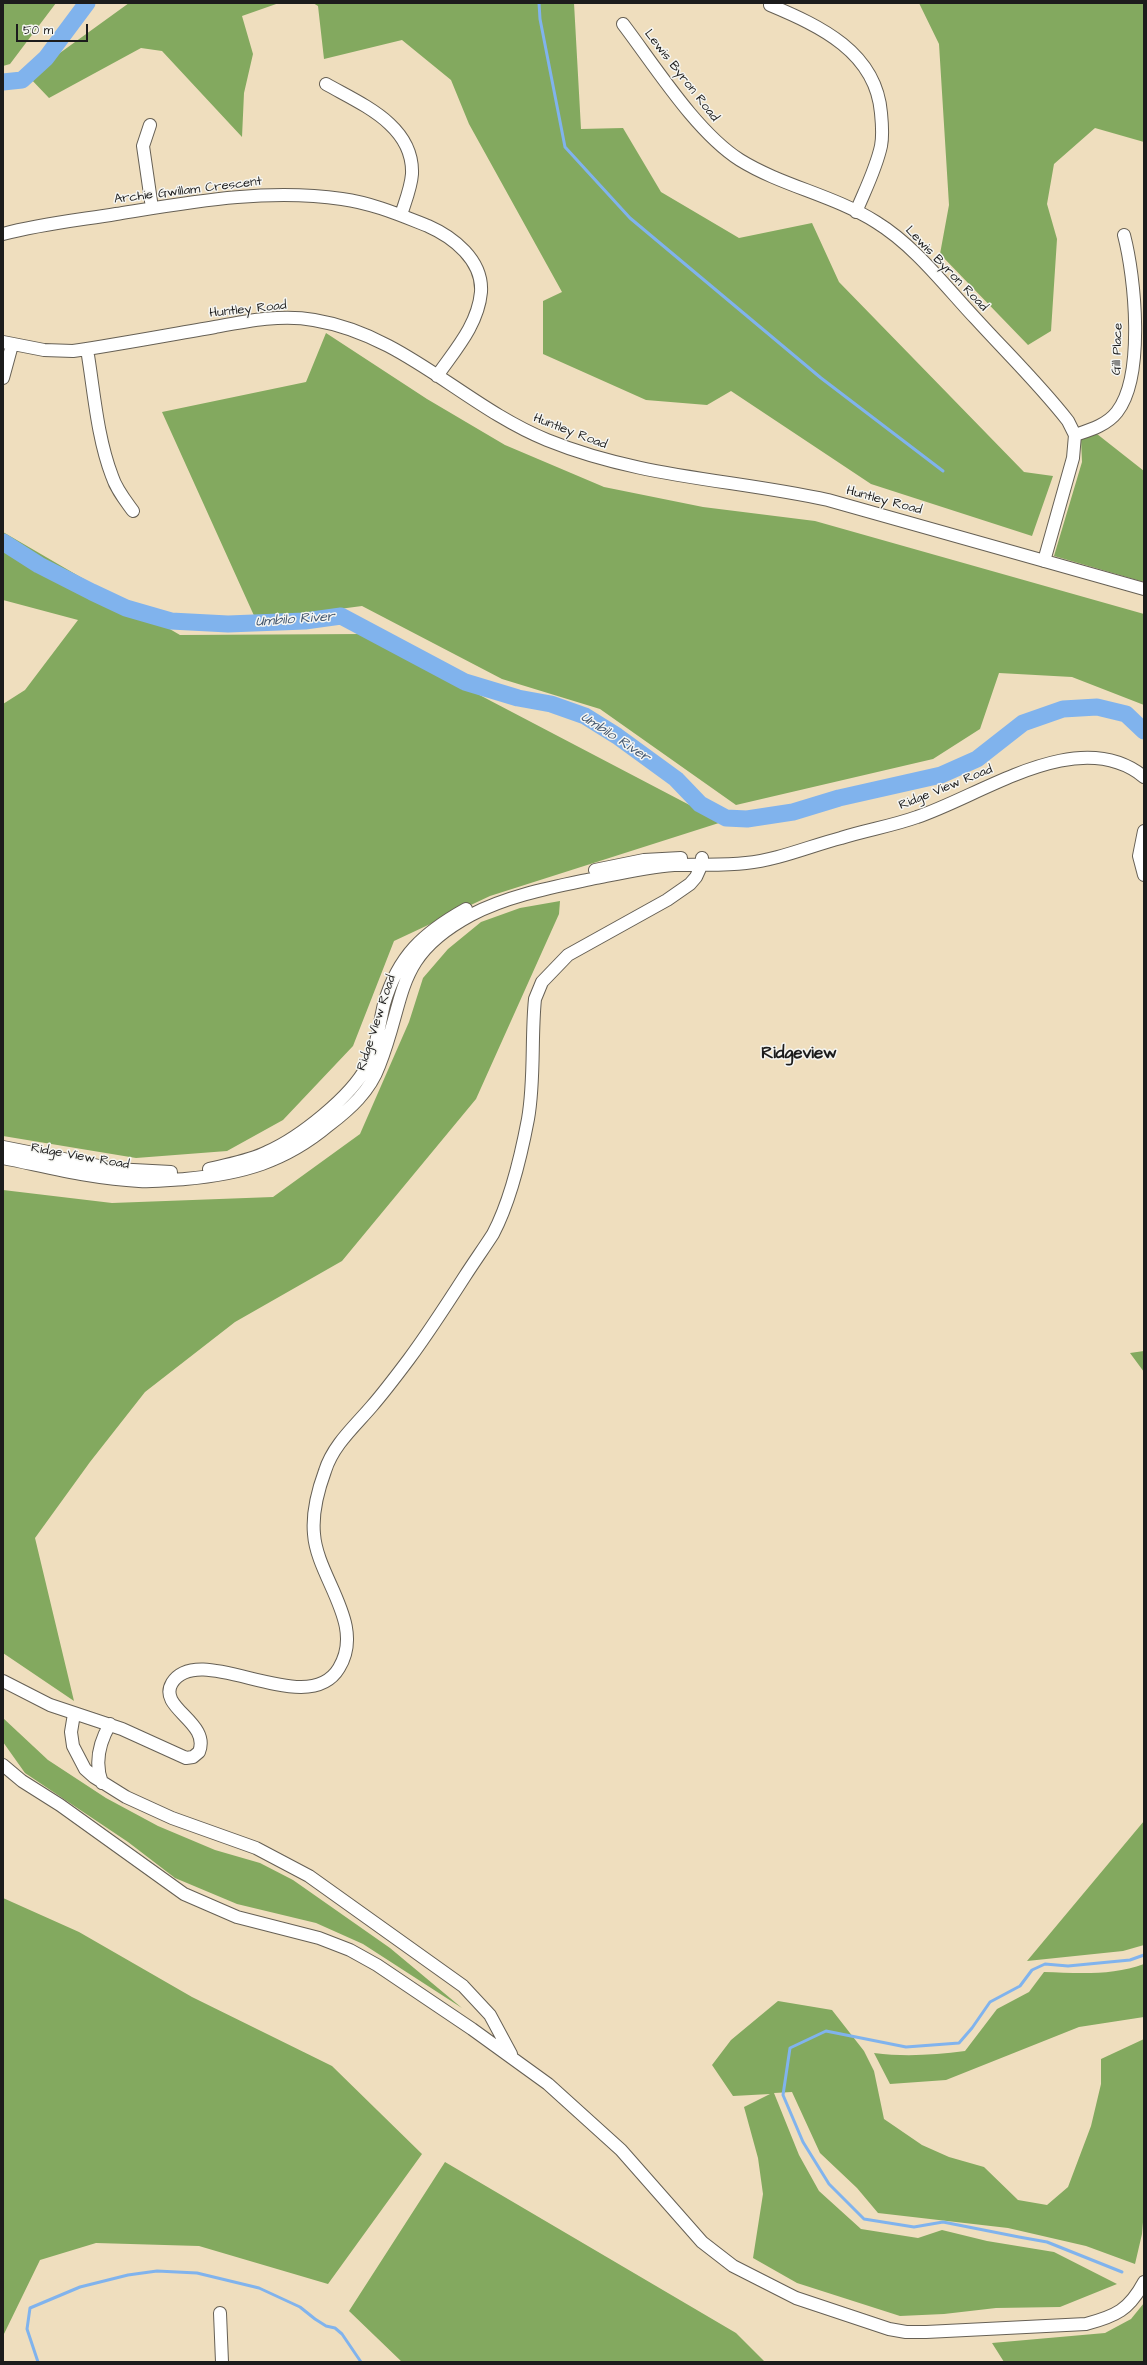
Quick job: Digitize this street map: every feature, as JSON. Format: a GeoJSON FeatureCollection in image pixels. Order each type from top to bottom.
{"type":"FeatureCollection","features":[{"type":"Feature","properties":{"kind":"street"},"geometry":{"type":"LineString","coordinates":[[770,5],[811,22],[841,41],[861,61],[873,81],[880,99],[881,145],[874,169],[856,212]]}},
{"type":"Feature","properties":{"kind":"street","name":"Lewis Byron Road"},"geometry":{"type":"LineString","coordinates":[[623,24],[698,123],[726,150],[768,175],[875,221],[912,251],[1062,413],[1075,435]]}},
{"type":"Feature","properties":{"kind":"street"},"geometry":{"type":"LineString","coordinates":[[326,84],[386,120],[401,138],[409,156],[412,174],[401,215]]}},
{"type":"Feature","properties":{"kind":"street"},"geometry":{"type":"LineString","coordinates":[[150,125],[143,146],[152,208]]}},
{"type":"Feature","properties":{"kind":"street","name":"Archie Gwillam Crescent"},"geometry":{"type":"LineString","coordinates":[[3,234],[152,208],[237,197],[279,194],[343,199],[401,215],[451,238],[462,247],[478,273],[481,290],[477,314],[471,326],[437,376]]}},
{"type":"Feature","properties":{"kind":"street","name":"Gill Place"},"geometry":{"type":"LineString","coordinates":[[1075,435],[1109,421],[1123,403],[1129,391],[1134,366],[1132,269],[1124,235]]}},
{"type":"Feature","properties":{"kind":"street","name":"Huntley Road"},"geometry":{"type":"LineString","coordinates":[[7,343],[44,350],[87,349],[249,321],[279,318],[313,320],[351,328],[381,340],[521,428],[583,454],[634,468],[689,478],[791,492],[828,500],[1144,589]]}},
{"type":"Feature","properties":{"kind":"street"},"geometry":{"type":"LineString","coordinates":[[3,378],[7,343]]}},
{"type":"Feature","properties":{"kind":"street"},"geometry":{"type":"LineString","coordinates":[[87,349],[105,454],[112,477],[132,511]]}},
{"type":"Feature","properties":{"kind":"street"},"geometry":{"type":"LineString","coordinates":[[1044,561],[1073,458],[1075,435]]}},
{"type":"Feature","properties":{"kind":"street","name":"Ridge View Road"},"geometry":{"type":"LineString","coordinates":[[3,1147],[96,1177],[141,1182],[201,1178],[232,1173],[266,1164],[290,1154],[312,1140],[340,1117],[361,1096],[372,1082],[380,1065],[407,975],[414,963],[439,936],[472,914],[529,893],[619,873],[702,862],[732,864],[766,860],[917,817],[1026,771],[1059,760],[1094,758],[1112,760],[1132,767],[1144,777]]}},
{"type":"Feature","properties":{"kind":"street"},"geometry":{"type":"LineString","coordinates":[[1144,831],[1139,856],[1144,875]]}},
{"type":"Feature","properties":{"kind":"street"},"geometry":{"type":"LineString","coordinates":[[3,1681],[50,1705],[74,1714],[110,1724],[186,1758],[193,1757],[201,1747],[198,1731],[172,1702],[169,1695],[174,1680],[183,1674],[210,1670],[282,1684],[309,1687],[330,1679],[340,1666],[347,1648],[345,1624],[320,1563],[314,1535],[314,1513],[320,1487],[334,1452],[409,1359],[494,1232],[515,1174],[528,1118],[535,999],[542,982],[568,955],[667,900],[690,884],[696,877],[702,862]]}},
{"type":"Feature","properties":{"kind":"street","name":"Ridge View Road"},"geometry":{"type":"LineString","coordinates":[[3,1158],[43,1161]]}},
{"type":"Feature","properties":{"kind":"street"},"geometry":{"type":"LineString","coordinates":[[74,1714],[71,1732],[73,1746],[85,1769],[102,1783],[126,1797],[172,1818],[256,1848],[309,1876],[463,1986],[490,2015],[512,2057]]}},
{"type":"Feature","properties":{"kind":"street"},"geometry":{"type":"LineString","coordinates":[[102,1783],[98,1773],[99,1748],[110,1724]]}},
{"type":"Feature","properties":{"kind":"street"},"geometry":{"type":"LineString","coordinates":[[3,1765],[22,1781],[60,1805],[184,1894],[237,1917],[319,1938],[350,1950],[377,1965],[512,2057],[548,2084],[621,2150],[702,2242],[733,2266],[796,2298],[889,2329],[906,2332],[926,2332],[1086,2324],[1110,2318],[1126,2308],[1144,2282]]}},
{"type":"Feature","properties":{"kind":"street"},"geometry":{"type":"LineString","coordinates":[[220,2312],[222,2362]]}},
{"type":"Feature","properties":{"kind":"green space"},"geometry":{"type":"Polygon","coordinates":[[[3,3],[56,3],[10,64],[3,66],[3,3]]]}},
{"type":"Feature","properties":{"kind":"green space"},"geometry":{"type":"Polygon","coordinates":[[[129,3],[279,3],[242,16],[253,54],[244,93],[242,137],[162,51],[141,48],[49,98],[28,76],[129,3]]]}},
{"type":"Feature","properties":{"kind":"green space"},"geometry":{"type":"Polygon","coordinates":[[[313,3],[574,3],[581,129],[623,128],[661,192],[739,238],[812,223],[839,282],[1024,472],[1053,476],[1032,536],[871,484],[731,391],[707,405],[646,400],[543,354],[543,301],[562,292],[469,124],[451,80],[402,40],[324,59],[318,6],[313,3]]]}},
{"type":"Feature","properties":{"kind":"green space"},"geometry":{"type":"Polygon","coordinates":[[[919,3],[1144,3],[1144,142],[1095,128],[1054,164],[1047,204],[1057,239],[1051,331],[1028,345],[940,254],[949,205],[939,44],[919,3]]]}},
{"type":"Feature","properties":{"kind":"green space"},"geometry":{"type":"Polygon","coordinates":[[[326,333],[427,399],[505,445],[604,487],[703,507],[815,521],[1144,614],[1144,705],[1072,677],[999,673],[980,729],[933,759],[736,805],[600,709],[502,679],[362,606],[256,620],[162,412],[306,382],[326,333]]]}},
{"type":"Feature","properties":{"kind":"green space"},"geometry":{"type":"Polygon","coordinates":[[[1097,434],[1144,471],[1144,582],[1054,556],[1082,462],[1081,439],[1097,434]]]}},
{"type":"Feature","properties":{"kind":"green space"},"geometry":{"type":"Polygon","coordinates":[[[3,532],[180,635],[363,634],[722,822],[490,896],[394,941],[353,1046],[283,1120],[227,1151],[136,1158],[3,1136],[3,704],[25,690],[78,620],[3,600],[3,532]]]}},
{"type":"Feature","properties":{"kind":"green space"},"geometry":{"type":"Polygon","coordinates":[[[560,901],[559,914],[476,1099],[342,1261],[235,1322],[145,1392],[90,1462],[35,1538],[74,1701],[3,1653],[3,1190],[112,1203],[273,1197],[360,1134],[409,1022],[423,978],[448,949],[481,922],[520,908],[560,901]]]}},
{"type":"Feature","properties":{"kind":"green space"},"geometry":{"type":"Polygon","coordinates":[[[1144,1351],[1144,1372],[1130,1353],[1144,1351]]]}},
{"type":"Feature","properties":{"kind":"green space"},"geometry":{"type":"Polygon","coordinates":[[[3,1718],[48,1760],[106,1798],[158,1826],[215,1850],[260,1863],[293,1880],[390,1948],[462,2008],[363,1944],[316,1923],[237,1904],[175,1878],[128,1842],[25,1773],[3,1742],[3,1718]]]}},
{"type":"Feature","properties":{"kind":"green space"},"geometry":{"type":"Polygon","coordinates":[[[1144,1821],[1144,1945],[1123,1951],[1027,1961],[1144,1821]]]}},
{"type":"Feature","properties":{"kind":"green space"},"geometry":{"type":"Polygon","coordinates":[[[3,1898],[79,1932],[192,1997],[332,2066],[422,2154],[328,2284],[199,2246],[96,2243],[40,2260],[3,2336],[3,1898]]]}},
{"type":"Feature","properties":{"kind":"green space"},"geometry":{"type":"Polygon","coordinates":[[[1144,1964],[1144,2017],[1079,2027],[946,2080],[890,2084],[874,2053],[920,2055],[965,2051],[997,2009],[1029,1992],[1044,1972],[1107,1972],[1132,1968],[1144,1964]]]}},
{"type":"Feature","properties":{"kind":"green space"},"geometry":{"type":"Polygon","coordinates":[[[778,2001],[832,2010],[864,2051],[874,2071],[884,2119],[922,2145],[949,2157],[984,2167],[1018,2200],[1047,2205],[1068,2187],[1091,2126],[1101,2084],[1101,2059],[1144,2039],[1144,2210],[1142,2234],[1135,2264],[1086,2246],[1008,2228],[878,2213],[857,2188],[820,2153],[792,2092],[774,2093],[799,2155],[819,2191],[861,2229],[918,2238],[942,2230],[987,2241],[1054,2252],[1117,2284],[1060,2307],[996,2308],[944,2314],[900,2316],[797,2283],[753,2258],[763,2194],[758,2158],[744,2107],[770,2094],[733,2096],[712,2065],[731,2040],[778,2001]]]}},
{"type":"Feature","properties":{"kind":"green space"},"geometry":{"type":"Polygon","coordinates":[[[445,2162],[736,2333],[765,2362],[402,2362],[349,2311],[445,2162]]]}},
{"type":"Feature","properties":{"kind":"green space"},"geometry":{"type":"Polygon","coordinates":[[[1144,2303],[1144,2362],[1004,2362],[992,2343],[1105,2333],[1131,2319],[1144,2303]]]}},
{"type":"Feature","properties":{"kind":"waterway","name":"Umbilo River"},"geometry":{"type":"LineString","coordinates":[[3,82],[22,80],[46,58],[87,3]]}},
{"type":"Feature","properties":{"kind":"waterway"},"geometry":{"type":"LineString","coordinates":[[539,3],[540,19],[565,147],[630,218],[821,378],[943,471]]}},
{"type":"Feature","properties":{"kind":"waterway","name":"Umbilo River"},"geometry":{"type":"LineString","coordinates":[[3,542],[39,565],[126,608],[171,621],[228,624],[305,621],[341,616],[465,682],[518,698],[551,704],[585,716],[617,736],[676,779],[700,804],[726,818],[747,819],[793,812],[839,798],[941,775],[977,759],[1023,723],[1063,709],[1097,707],[1126,714],[1144,731]]}},
{"type":"Feature","properties":{"kind":"waterway"},"geometry":{"type":"LineString","coordinates":[[1122,2272],[1047,2242],[943,2222],[914,2227],[864,2219],[829,2184],[803,2142],[783,2095],[790,2048],[826,2031],[906,2047],[959,2043],[972,2028],[990,2002],[1020,1986],[1032,1970],[1045,1964],[1068,1966],[1130,1960],[1144,1955]]}},
{"type":"Feature","properties":{"kind":"waterway"},"geometry":{"type":"LineString","coordinates":[[38,2362],[27,2329],[30,2308],[80,2287],[128,2275],[157,2271],[197,2273],[259,2288],[300,2307],[326,2326],[335,2328],[342,2334],[361,2362]]}},
{"type":"Feature","properties":{"kind":"district","name":"Ridgeview"},"geometry":{"type":"Point","coordinates":[799,1054]}}]}
